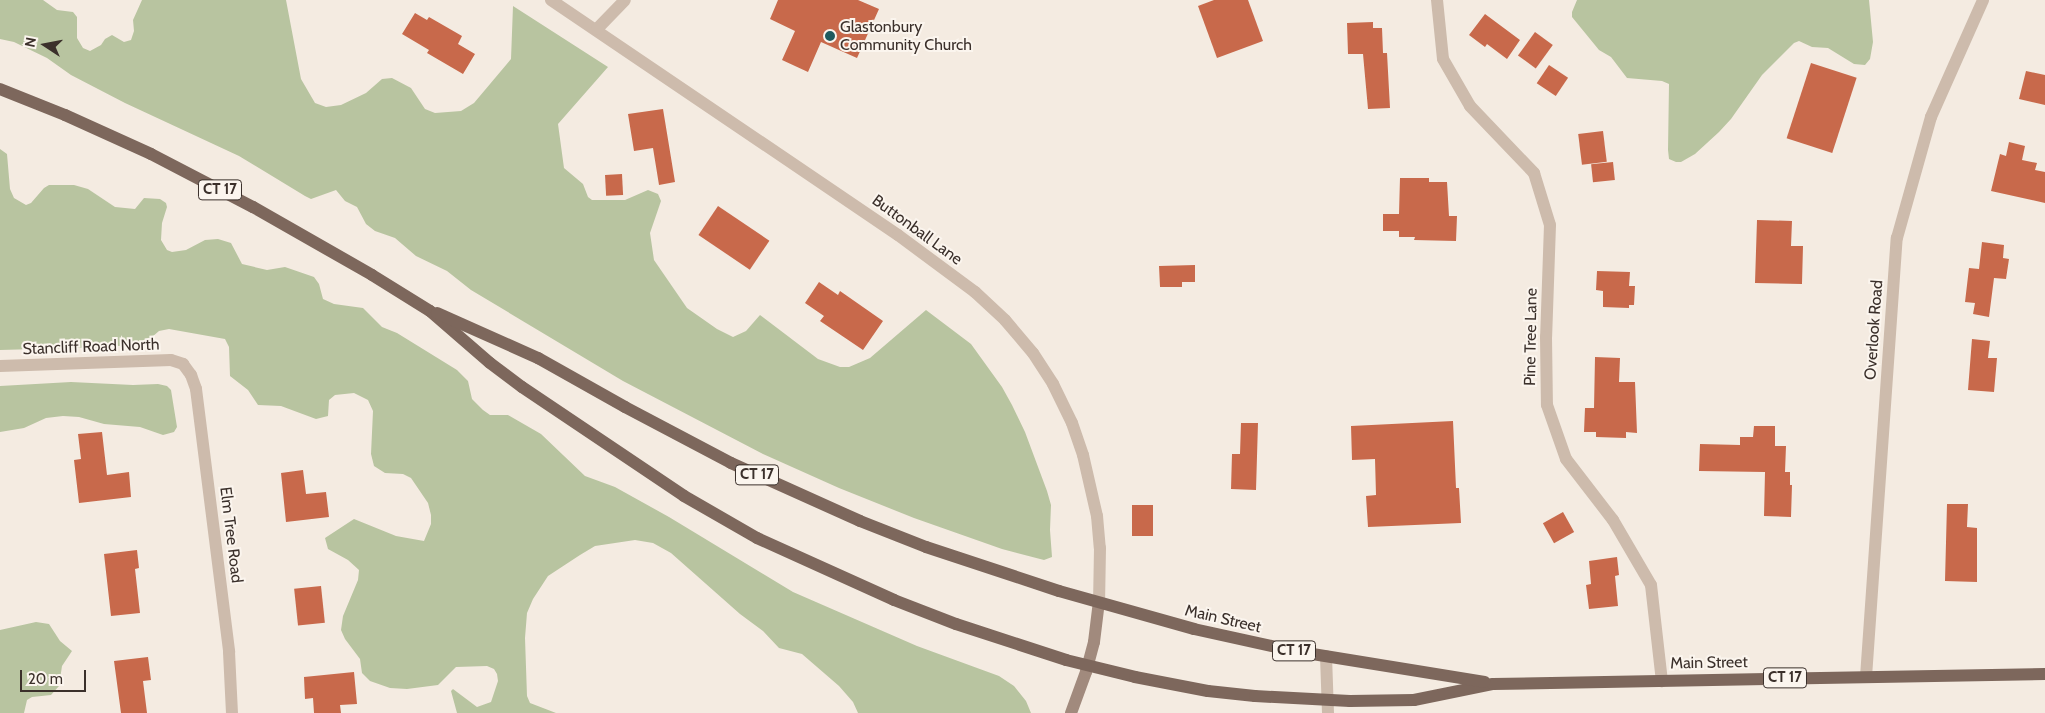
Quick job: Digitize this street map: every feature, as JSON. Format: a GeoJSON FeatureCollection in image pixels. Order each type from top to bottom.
{"type":"FeatureCollection","features":[{"type":"Feature","properties":{"kind":"main road","name":"CT 17"},"geometry":{"type":"LineString","coordinates":[[0,89],[100,130],[193,176],[313,241],[430,311],[490,363],[522,387],[684,496],[757,538],[894,600],[956,624],[1087,666]]}},
{"type":"Feature","properties":{"kind":"main road","name":"CT 17"},"geometry":{"type":"LineString","coordinates":[[430,311],[467,325],[538,358],[677,436],[785,488],[926,546],[1099,603]]}},
{"type":"Feature","properties":{"kind":"main road","name":"Main Street"},"geometry":{"type":"LineString","coordinates":[[1099,603],[1262,645],[1493,684]]}},
{"type":"Feature","properties":{"kind":"main road"},"geometry":{"type":"LineString","coordinates":[[1071,713],[1094,642],[1099,603]]}},
{"type":"Feature","properties":{"kind":"main road","name":"Main Street"},"geometry":{"type":"LineString","coordinates":[[1087,666],[1208,691],[1328,707],[1414,700],[1493,684],[2045,674]]}},
{"type":"Feature","properties":{"kind":"street","name":"Buttonball Lane"},"geometry":{"type":"LineString","coordinates":[[551,0],[597,29],[898,235],[975,292],[1005,320],[1033,353],[1053,384],[1072,423],[1081,447],[1092,485],[1097,516],[1100,548],[1099,603]]}},
{"type":"Feature","properties":{"kind":"street"},"geometry":{"type":"LineString","coordinates":[[597,29],[625,0]]}},
{"type":"Feature","properties":{"kind":"street","name":"Pine Tree Lane"},"geometry":{"type":"LineString","coordinates":[[1437,0],[1443,58],[1470,106],[1534,172],[1550,225],[1546,337],[1547,405],[1566,459],[1613,520],[1650,585],[1662,681]]}},
{"type":"Feature","properties":{"kind":"street","name":"Overlook Road"},"geometry":{"type":"LineString","coordinates":[[1866,677],[1897,238],[1931,117],[1983,0]]}},
{"type":"Feature","properties":{"kind":"street","name":"Stancliff Road North"},"geometry":{"type":"LineString","coordinates":[[0,366],[153,360],[172,360],[183,364]]}},
{"type":"Feature","properties":{"kind":"street","name":"Elm Tree Road"},"geometry":{"type":"LineString","coordinates":[[183,364],[191,374],[196,389],[229,652],[232,713]]}},
{"type":"Feature","properties":{"kind":"street"},"geometry":{"type":"LineString","coordinates":[[1326,656],[1328,707]]}},
{"type":"Feature","properties":{"kind":"green space"},"geometry":{"type":"Polygon","coordinates":[[[0,0],[43,0],[57,10],[73,12],[77,17],[77,38],[83,48],[90,51],[101,45],[105,39],[112,35],[124,42],[131,40],[134,31],[133,20],[142,0],[286,0],[301,79],[315,103],[326,107],[341,105],[366,93],[382,79],[392,78],[411,88],[425,109],[435,113],[461,111],[474,103],[511,59],[513,6],[608,67],[558,124],[564,168],[583,184],[588,197],[592,200],[625,200],[648,190],[658,194],[661,201],[650,233],[654,260],[687,308],[717,329],[733,337],[746,331],[760,315],[818,359],[840,367],[849,367],[870,358],[926,310],[971,344],[1002,387],[1025,432],[1051,505],[1052,557],[1044,560],[1002,549],[914,518],[839,488],[763,454],[623,381],[471,290],[447,271],[416,256],[395,238],[375,231],[366,224],[357,207],[345,201],[336,190],[311,199],[239,156],[125,103],[71,75],[47,58],[14,42],[0,39],[0,0]]]}},
{"type":"Feature","properties":{"kind":"green space"},"geometry":{"type":"Polygon","coordinates":[[[1577,0],[1869,0],[1873,42],[1870,59],[1865,65],[1854,64],[1828,48],[1812,47],[1799,41],[1794,43],[1762,75],[1731,119],[1719,132],[1695,154],[1681,162],[1676,162],[1669,159],[1668,150],[1669,84],[1662,81],[1627,78],[1611,57],[1599,50],[1572,17],[1577,0]]]}},
{"type":"Feature","properties":{"kind":"green space"},"geometry":{"type":"Polygon","coordinates":[[[0,149],[7,154],[10,189],[14,198],[26,205],[31,203],[49,185],[74,185],[88,189],[115,207],[135,209],[144,198],[160,199],[166,203],[167,207],[162,223],[161,240],[167,250],[172,252],[186,250],[205,240],[218,239],[231,243],[242,264],[267,270],[285,267],[314,277],[319,284],[323,299],[334,304],[363,308],[382,327],[397,333],[457,370],[468,381],[472,399],[483,410],[490,415],[508,415],[541,434],[585,476],[615,487],[669,517],[793,592],[917,646],[999,676],[1014,686],[1026,701],[1031,713],[858,713],[853,702],[839,686],[802,654],[779,648],[763,631],[740,614],[671,553],[653,543],[635,540],[595,546],[548,576],[533,599],[527,613],[525,638],[527,696],[530,703],[556,713],[457,713],[451,691],[453,689],[477,707],[491,702],[498,681],[494,669],[487,666],[456,667],[438,685],[407,689],[390,688],[370,681],[362,673],[360,659],[345,639],[341,630],[343,616],[358,580],[359,570],[348,560],[328,549],[325,538],[354,519],[396,536],[424,541],[431,524],[431,515],[428,503],[411,478],[403,474],[385,473],[374,466],[371,454],[373,411],[368,400],[354,393],[335,395],[329,400],[328,416],[316,419],[281,406],[258,405],[248,390],[230,376],[229,347],[225,339],[169,329],[159,331],[145,343],[109,347],[0,350],[0,149]]]}},
{"type":"Feature","properties":{"kind":"green space"},"geometry":{"type":"Polygon","coordinates":[[[71,382],[133,385],[158,384],[167,386],[171,390],[177,427],[174,432],[163,435],[140,427],[104,424],[79,417],[63,416],[46,418],[24,428],[0,432],[0,386],[71,382]]]}},
{"type":"Feature","properties":{"kind":"green space"},"geometry":{"type":"Polygon","coordinates":[[[36,622],[49,624],[60,641],[72,651],[62,666],[59,686],[51,695],[32,697],[27,700],[24,713],[0,713],[0,630],[36,622]]]}},
{"type":"Feature","properties":{"kind":"building","name":"Glastonbury Community Church"},"geometry":{"type":"Polygon","coordinates":[[[778,0],[858,0],[879,9],[857,58],[821,42],[808,72],[782,60],[795,31],[770,19],[778,0]]]}},
{"type":"Feature","properties":{"kind":"building"},"geometry":{"type":"Polygon","coordinates":[[[1214,0],[1248,0],[1263,41],[1217,58],[1198,6],[1214,0]]]}},
{"type":"Feature","properties":{"kind":"building"},"geometry":{"type":"Polygon","coordinates":[[[415,13],[427,20],[429,17],[462,36],[458,44],[475,54],[463,74],[427,53],[429,50],[402,34],[415,13]]]}},
{"type":"Feature","properties":{"kind":"building"},"geometry":{"type":"Polygon","coordinates":[[[1485,14],[1520,40],[1507,59],[1487,44],[1485,47],[1469,35],[1485,14]]]}},
{"type":"Feature","properties":{"kind":"building"},"geometry":{"type":"Polygon","coordinates":[[[1373,22],[1373,28],[1382,28],[1383,53],[1387,53],[1390,108],[1368,109],[1363,54],[1348,54],[1347,23],[1373,22]]]}},
{"type":"Feature","properties":{"kind":"building"},"geometry":{"type":"Polygon","coordinates":[[[1535,32],[1553,45],[1536,68],[1518,55],[1535,32]]]}},
{"type":"Feature","properties":{"kind":"building"},"geometry":{"type":"Polygon","coordinates":[[[1811,63],[1857,78],[1832,153],[1787,138],[1811,63]]]}},
{"type":"Feature","properties":{"kind":"building"},"geometry":{"type":"Polygon","coordinates":[[[1549,65],[1568,78],[1556,96],[1537,83],[1549,65]]]}},
{"type":"Feature","properties":{"kind":"building"},"geometry":{"type":"Polygon","coordinates":[[[2026,71],[2045,75],[2045,105],[2019,99],[2026,71]]]}},
{"type":"Feature","properties":{"kind":"building"},"geometry":{"type":"Polygon","coordinates":[[[663,109],[675,182],[659,185],[653,148],[634,151],[628,114],[663,109]]]}},
{"type":"Feature","properties":{"kind":"building"},"geometry":{"type":"Polygon","coordinates":[[[1603,131],[1607,162],[1582,165],[1578,134],[1603,131]]]}},
{"type":"Feature","properties":{"kind":"building"},"geometry":{"type":"Polygon","coordinates":[[[2009,142],[2025,146],[2022,160],[2037,163],[2035,170],[2045,172],[2045,203],[1991,191],[2000,154],[2006,156],[2009,142]]]}},
{"type":"Feature","properties":{"kind":"building"},"geometry":{"type":"Polygon","coordinates":[[[1613,162],[1615,180],[1593,182],[1591,164],[1613,162]]]}},
{"type":"Feature","properties":{"kind":"building"},"geometry":{"type":"Polygon","coordinates":[[[622,174],[623,195],[606,196],[605,175],[622,174]]]}},
{"type":"Feature","properties":{"kind":"building"},"geometry":{"type":"Polygon","coordinates":[[[1400,178],[1429,178],[1429,182],[1447,182],[1449,216],[1457,216],[1456,241],[1414,240],[1415,237],[1399,237],[1399,231],[1383,231],[1383,214],[1399,214],[1400,178]]]}},
{"type":"Feature","properties":{"kind":"building"},"geometry":{"type":"Polygon","coordinates":[[[718,206],[769,241],[750,270],[698,235],[718,206]]]}},
{"type":"Feature","properties":{"kind":"building"},"geometry":{"type":"Polygon","coordinates":[[[1757,220],[1792,221],[1791,246],[1803,246],[1802,284],[1755,283],[1757,220]]]}},
{"type":"Feature","properties":{"kind":"building"},"geometry":{"type":"Polygon","coordinates":[[[1982,242],[2004,245],[2003,258],[2009,259],[2006,279],[1994,278],[1989,317],[1973,314],[1975,303],[1965,302],[1969,268],[1979,269],[1982,242]]]}},
{"type":"Feature","properties":{"kind":"building"},"geometry":{"type":"Polygon","coordinates":[[[1195,265],[1195,282],[1182,282],[1182,287],[1160,287],[1159,266],[1195,265]]]}},
{"type":"Feature","properties":{"kind":"building"},"geometry":{"type":"Polygon","coordinates":[[[1597,271],[1630,272],[1629,286],[1635,286],[1634,305],[1629,305],[1629,308],[1603,307],[1603,291],[1596,290],[1597,271]]]}},
{"type":"Feature","properties":{"kind":"building"},"geometry":{"type":"Polygon","coordinates":[[[819,282],[838,295],[840,291],[883,321],[863,350],[820,321],[824,316],[805,303],[819,282]]]}},
{"type":"Feature","properties":{"kind":"building"},"geometry":{"type":"Polygon","coordinates":[[[1972,339],[1990,341],[1988,358],[1997,358],[1994,392],[1968,390],[1972,339]]]}},
{"type":"Feature","properties":{"kind":"building"},"geometry":{"type":"Polygon","coordinates":[[[1595,357],[1620,358],[1619,382],[1635,382],[1637,433],[1626,432],[1626,438],[1596,437],[1596,432],[1584,432],[1585,408],[1594,408],[1595,357]]]}},
{"type":"Feature","properties":{"kind":"building"},"geometry":{"type":"Polygon","coordinates":[[[1453,421],[1456,488],[1459,488],[1461,523],[1368,527],[1366,496],[1376,495],[1375,459],[1352,460],[1351,426],[1453,421]]]}},
{"type":"Feature","properties":{"kind":"building"},"geometry":{"type":"Polygon","coordinates":[[[1241,423],[1258,423],[1256,490],[1231,489],[1232,454],[1240,454],[1241,423]]]}},
{"type":"Feature","properties":{"kind":"building"},"geometry":{"type":"Polygon","coordinates":[[[1754,426],[1775,426],[1775,446],[1786,446],[1785,472],[1790,472],[1790,485],[1792,485],[1791,517],[1764,516],[1765,472],[1699,471],[1700,444],[1740,445],[1740,437],[1753,437],[1754,426]]]}},
{"type":"Feature","properties":{"kind":"building"},"geometry":{"type":"Polygon","coordinates":[[[102,432],[107,475],[129,472],[131,497],[79,503],[74,460],[81,459],[78,434],[102,432]]]}},
{"type":"Feature","properties":{"kind":"building"},"geometry":{"type":"Polygon","coordinates":[[[303,470],[306,494],[326,492],[329,517],[286,522],[281,473],[303,470]]]}},
{"type":"Feature","properties":{"kind":"building"},"geometry":{"type":"Polygon","coordinates":[[[1947,504],[1968,504],[1967,527],[1977,528],[1977,582],[1945,581],[1947,504]]]}},
{"type":"Feature","properties":{"kind":"building"},"geometry":{"type":"Polygon","coordinates":[[[1132,505],[1153,505],[1153,536],[1132,536],[1132,505]]]}},
{"type":"Feature","properties":{"kind":"building"},"geometry":{"type":"Polygon","coordinates":[[[1563,512],[1574,532],[1554,543],[1543,523],[1563,512]]]}},
{"type":"Feature","properties":{"kind":"building"},"geometry":{"type":"Polygon","coordinates":[[[137,550],[139,568],[135,569],[140,613],[111,616],[104,554],[137,550]]]}},
{"type":"Feature","properties":{"kind":"building"},"geometry":{"type":"Polygon","coordinates":[[[1617,557],[1619,575],[1615,576],[1618,606],[1589,609],[1586,585],[1591,584],[1589,561],[1617,557]]]}},
{"type":"Feature","properties":{"kind":"building"},"geometry":{"type":"Polygon","coordinates":[[[321,586],[325,623],[298,626],[294,589],[321,586]]]}},
{"type":"Feature","properties":{"kind":"building"},"geometry":{"type":"Polygon","coordinates":[[[148,657],[151,680],[143,681],[147,713],[121,713],[114,661],[148,657]]]}},
{"type":"Feature","properties":{"kind":"building"},"geometry":{"type":"Polygon","coordinates":[[[354,672],[357,704],[340,705],[341,713],[314,713],[313,698],[305,699],[304,677],[354,672]]]}},
{"type":"Feature","properties":{"kind":"place","name":"Glastonbury Community Church"},"geometry":{"type":"Point","coordinates":[830,36]}}]}
